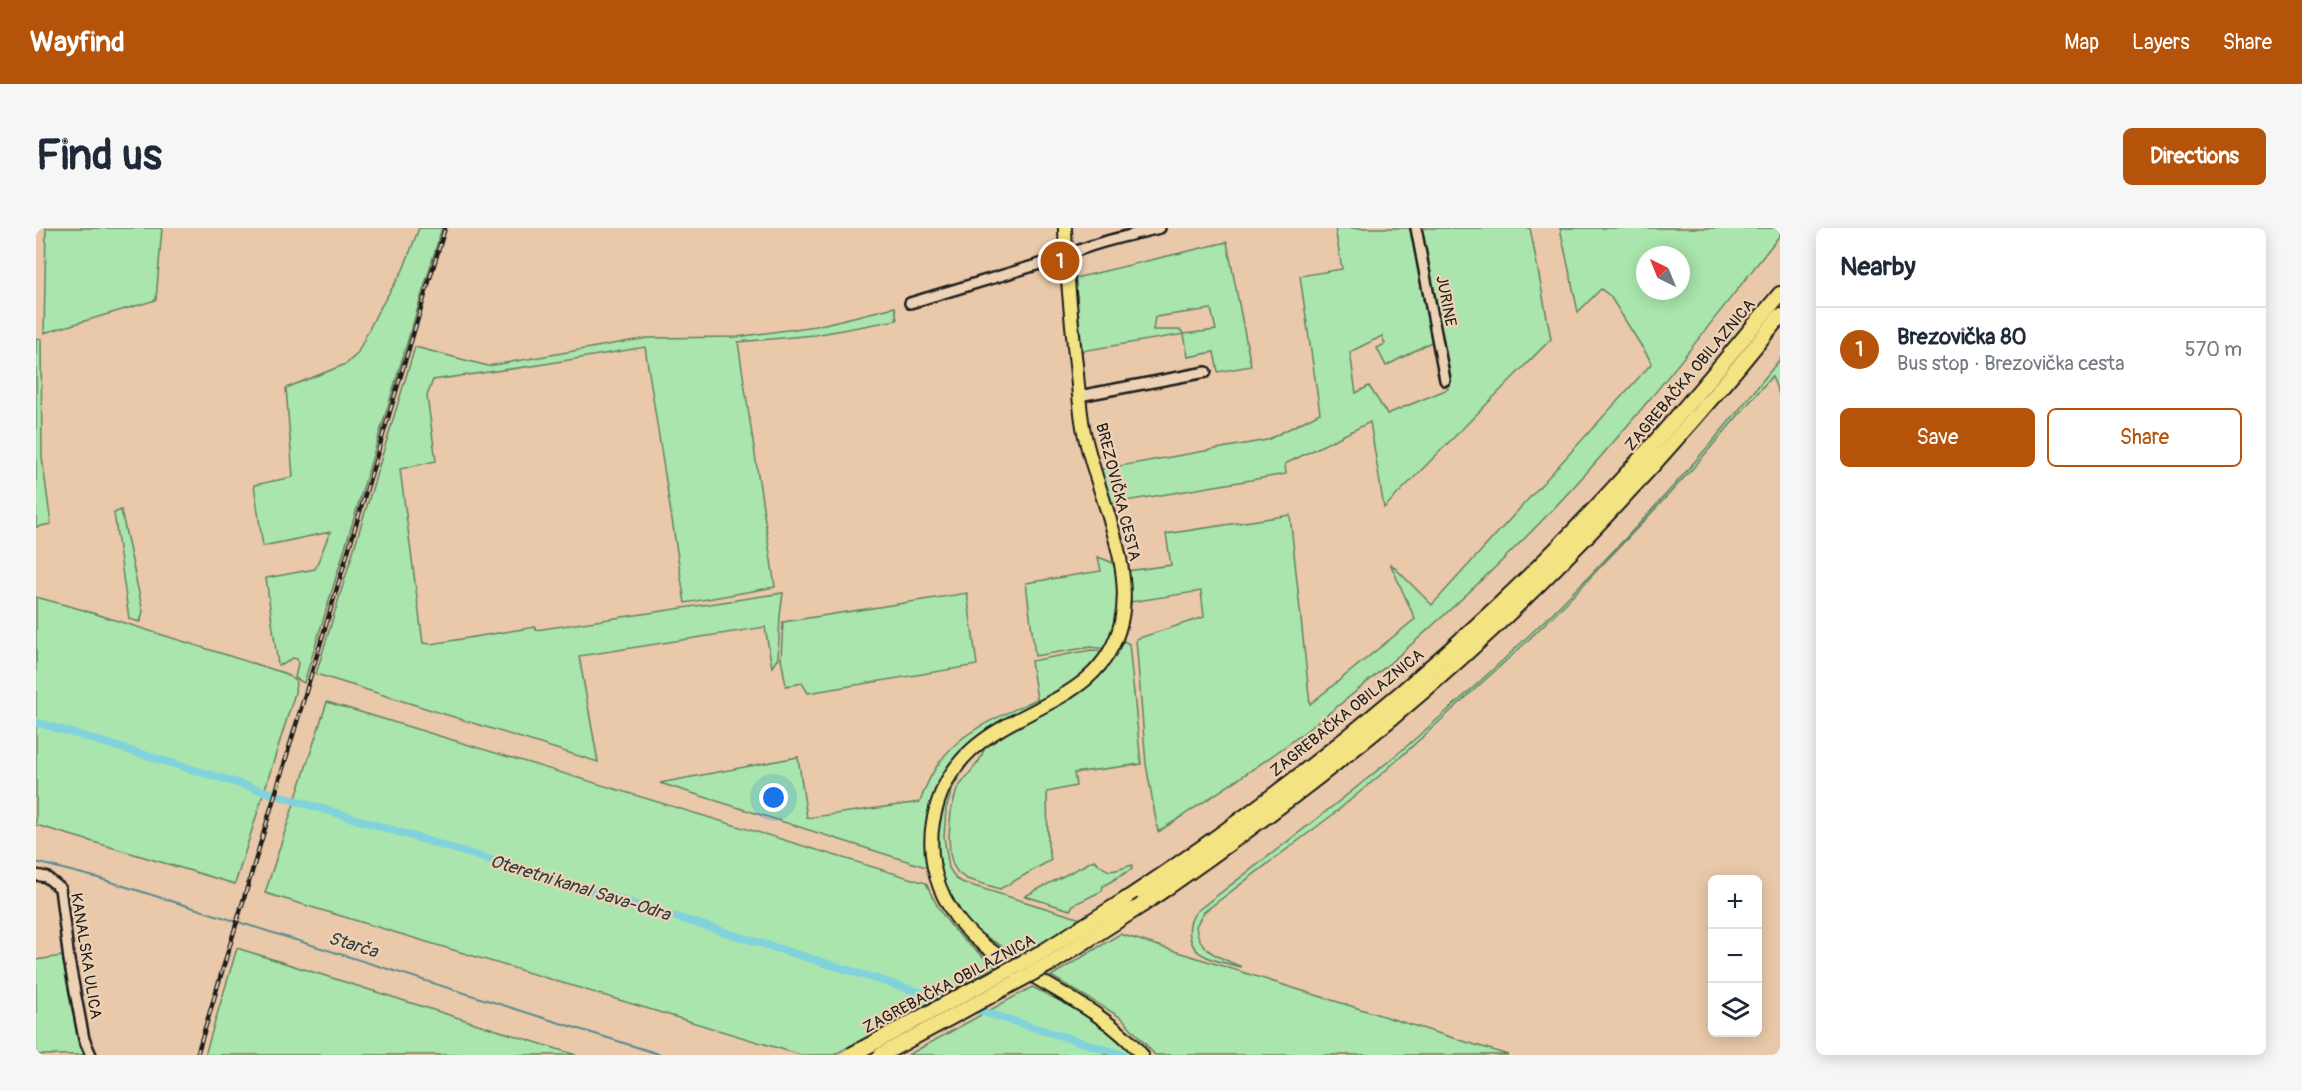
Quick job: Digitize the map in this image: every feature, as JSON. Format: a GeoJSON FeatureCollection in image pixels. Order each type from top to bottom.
{"type":"FeatureCollection","features":[{"type":"Feature","properties":{"kind":"highway","name":"ZAGREBAČKA OBILAZNICA"},"geometry":{"type":"LineString","coordinates":[[851,1055],[1044,951],[1125,900],[1244,818],[1347,740],[1502,602],[1556,549],[1658,440],[1780,294]]}},
{"type":"Feature","properties":{"kind":"highway","name":"ZAGREBAČKA OBILAZNICA"},"geometry":{"type":"LineString","coordinates":[[881,1055],[1053,962],[1142,905],[1253,827],[1354,749],[1434,682],[1565,558],[1720,390],[1780,316]]}},
{"type":"Feature","properties":{"kind":"main road","name":"BREZOVIČKA CESTA"},"geometry":{"type":"LineString","coordinates":[[1065,228],[1079,396],[1087,447],[1114,538],[1122,578],[1124,604],[1117,635],[1100,665],[1082,683],[1055,700],[995,730],[960,760],[945,784],[936,807],[932,855],[944,899],[967,931],[992,952],[1101,1017],[1122,1034],[1142,1055]]}},
{"type":"Feature","properties":{"kind":"street"},"geometry":{"type":"LineString","coordinates":[[910,303],[1066,256],[1115,238],[1160,228]]}},
{"type":"Feature","properties":{"kind":"street","name":"JURINE"},"geometry":{"type":"LineString","coordinates":[[1416,228],[1445,380]]}},
{"type":"Feature","properties":{"kind":"street"},"geometry":{"type":"LineString","coordinates":[[1079,396],[1206,372]]}},
{"type":"Feature","properties":{"kind":"street","name":"KANALSKA ULICA"},"geometry":{"type":"LineString","coordinates":[[36,875],[46,877],[60,888],[71,972],[84,1039],[91,1055]]}},
{"type":"Feature","properties":{"kind":"green space"},"geometry":{"type":"Polygon","coordinates":[[[46,228],[162,228],[156,300],[44,333],[46,228]]]}},
{"type":"Feature","properties":{"kind":"green space"},"geometry":{"type":"Polygon","coordinates":[[[419,228],[442,228],[304,683],[295,678],[297,659],[292,658],[278,665],[266,578],[315,569],[330,532],[263,546],[254,485],[293,477],[286,388],[346,364],[357,354],[377,313],[403,270],[419,228]]]}},
{"type":"Feature","properties":{"kind":"green space"},"geometry":{"type":"Polygon","coordinates":[[[1335,228],[1414,228],[1433,341],[1386,366],[1377,348],[1385,344],[1382,336],[1350,352],[1356,393],[1369,386],[1387,414],[1448,389],[1419,228],[1530,228],[1551,339],[1384,508],[1370,422],[1285,464],[1286,474],[1108,504],[1097,470],[1267,440],[1320,413],[1300,276],[1342,269],[1335,228]]]}},
{"type":"Feature","properties":{"kind":"green space"},"geometry":{"type":"Polygon","coordinates":[[[1560,228],[1780,228],[1780,235],[1627,426],[1563,499],[1504,559],[1425,632],[1343,702],[1238,780],[1158,832],[1146,764],[1136,639],[1204,617],[1201,591],[1131,602],[1127,571],[1171,565],[1166,534],[1290,515],[1310,704],[1415,619],[1390,563],[1432,605],[1652,363],[1610,296],[1601,289],[1578,312],[1560,228]]]}},
{"type":"Feature","properties":{"kind":"green space"},"geometry":{"type":"Polygon","coordinates":[[[1227,242],[1251,366],[1218,372],[1214,352],[1188,357],[1184,334],[1082,351],[1075,278],[1227,242]],[[1211,309],[1155,317],[1153,330],[1180,330],[1184,334],[1216,330],[1211,309]]]}},
{"type":"Feature","properties":{"kind":"green space"},"geometry":{"type":"Polygon","coordinates":[[[895,307],[897,320],[815,335],[738,342],[775,587],[685,603],[645,347],[433,380],[427,396],[436,461],[400,469],[423,643],[431,644],[535,627],[536,630],[783,593],[778,658],[772,667],[765,627],[579,656],[598,762],[316,674],[415,347],[488,366],[647,338],[737,337],[816,326],[895,307]]]}},
{"type":"Feature","properties":{"kind":"green space"},"geometry":{"type":"Polygon","coordinates":[[[36,338],[41,339],[42,457],[51,524],[36,527],[36,338]]]}},
{"type":"Feature","properties":{"kind":"green space"},"geometry":{"type":"Polygon","coordinates":[[[1780,359],[1780,397],[1772,376],[1645,520],[1520,648],[1384,772],[1331,816],[1204,912],[1196,926],[1201,942],[1212,953],[1242,967],[1214,960],[1199,952],[1191,942],[1190,935],[1191,922],[1197,911],[1382,767],[1459,701],[1508,655],[1604,561],[1650,512],[1695,462],[1780,359]]]}},
{"type":"Feature","properties":{"kind":"green space"},"geometry":{"type":"Polygon","coordinates":[[[121,510],[143,612],[140,622],[129,619],[114,513],[121,510]]]}},
{"type":"Feature","properties":{"kind":"green space"},"geometry":{"type":"Polygon","coordinates":[[[1098,557],[1111,562],[1116,568],[1119,594],[1117,620],[1106,649],[1091,647],[1035,656],[1026,583],[1101,571],[1098,557]]]}},
{"type":"Feature","properties":{"kind":"green space"},"geometry":{"type":"Polygon","coordinates":[[[967,593],[977,665],[808,693],[802,683],[786,686],[781,658],[783,622],[967,593]]]}},
{"type":"Feature","properties":{"kind":"green space"},"geometry":{"type":"Polygon","coordinates":[[[36,597],[284,673],[296,681],[295,693],[235,884],[36,825],[36,597]]]}},
{"type":"Feature","properties":{"kind":"green space"},"geometry":{"type":"Polygon","coordinates":[[[1124,641],[1129,644],[1141,764],[1074,773],[1076,786],[1047,792],[1048,845],[1051,860],[1000,889],[967,879],[958,873],[950,854],[951,811],[957,789],[979,761],[987,743],[1087,686],[1124,641]]]}},
{"type":"Feature","properties":{"kind":"green space"},"geometry":{"type":"Polygon","coordinates":[[[1091,650],[1104,651],[1075,683],[992,727],[966,748],[955,761],[938,789],[932,805],[928,833],[929,868],[660,783],[798,757],[807,818],[920,802],[939,762],[952,748],[981,726],[1037,699],[1031,661],[1091,650]]]}},
{"type":"Feature","properties":{"kind":"green space"},"geometry":{"type":"Polygon","coordinates":[[[327,702],[926,883],[939,909],[954,930],[996,966],[834,1055],[801,1055],[265,893],[327,702]]]}},
{"type":"Feature","properties":{"kind":"green space"},"geometry":{"type":"Polygon","coordinates":[[[973,755],[953,787],[946,809],[944,837],[949,868],[956,879],[1081,919],[1019,957],[970,927],[944,886],[937,853],[938,823],[950,786],[973,755]]]}},
{"type":"Feature","properties":{"kind":"green space"},"geometry":{"type":"Polygon","coordinates":[[[1094,860],[1112,871],[1132,865],[1132,869],[1103,886],[1102,891],[1073,905],[1070,910],[1025,896],[1094,860]]]}},
{"type":"Feature","properties":{"kind":"green space"},"geometry":{"type":"Polygon","coordinates":[[[1120,934],[1508,1055],[1155,1055],[1122,1018],[1051,976],[1120,934]]]}},
{"type":"Feature","properties":{"kind":"green space"},"geometry":{"type":"Polygon","coordinates":[[[237,948],[576,1055],[205,1055],[237,948]]]}},
{"type":"Feature","properties":{"kind":"green space"},"geometry":{"type":"Polygon","coordinates":[[[62,956],[86,1055],[36,1055],[36,960],[62,956]]]}},
{"type":"Feature","properties":{"kind":"green space"},"geometry":{"type":"Polygon","coordinates":[[[1032,987],[1100,1025],[1134,1055],[908,1055],[1032,987]]]}},
{"type":"Feature","properties":{"kind":"waterway","name":"Oteretni kanal Sava-Odra"},"geometry":{"type":"LineString","coordinates":[[36,722],[1123,1055]]}},
{"type":"Feature","properties":{"kind":"waterway","name":"Starča"},"geometry":{"type":"LineString","coordinates":[[36,862],[98,878],[662,1055]]}},
{"type":"Feature","properties":{"kind":"railway"},"geometry":{"type":"LineString","coordinates":[[197,1055],[445,228]]}},
{"type":"Feature","properties":{"kind":"place","name":"Brezovička 80"},"geometry":{"type":"Point","coordinates":[1060,261]}}]}
